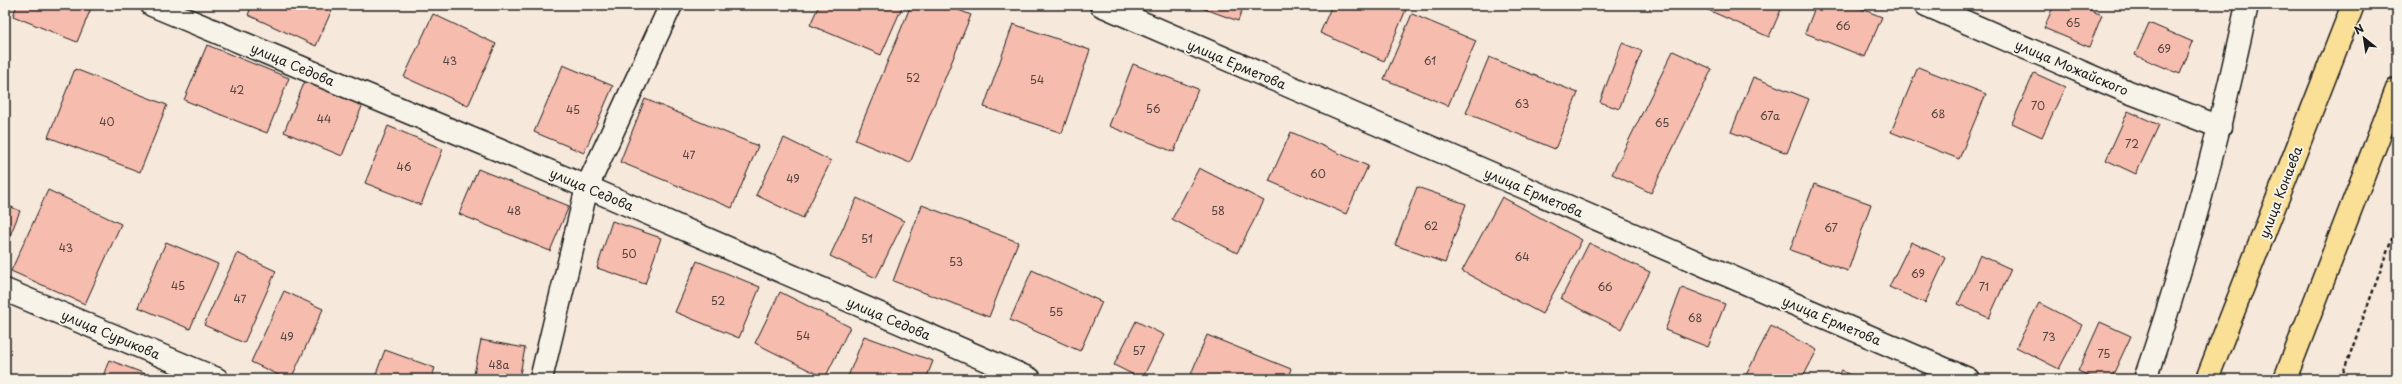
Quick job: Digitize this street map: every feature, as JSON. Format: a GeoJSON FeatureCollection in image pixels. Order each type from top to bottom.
{"type":"FeatureCollection","features":[{"type":"Feature","properties":{"kind":"main road","name":"улица Конаева"},"geometry":{"type":"LineString","coordinates":[[2207,379],[2353,5]]}},
{"type":"Feature","properties":{"kind":"main road"},"geometry":{"type":"LineString","coordinates":[[2284,379],[2397,89]]}},
{"type":"Feature","properties":{"kind":"street","name":"улица Седова"},"geometry":{"type":"LineString","coordinates":[[152,5],[587,187],[1030,379]]}},
{"type":"Feature","properties":{"kind":"street"},"geometry":{"type":"LineString","coordinates":[[541,379],[587,187],[671,5]]}},
{"type":"Feature","properties":{"kind":"street","name":"улица Ерметова"},"geometry":{"type":"LineString","coordinates":[[1100,5],[1968,379]]}},
{"type":"Feature","properties":{"kind":"street","name":"улица Можайского"},"geometry":{"type":"LineString","coordinates":[[1926,5],[2121,89],[2220,127]]}},
{"type":"Feature","properties":{"kind":"street"},"geometry":{"type":"LineString","coordinates":[[2145,379],[2169,309],[2220,127],[2247,5]]}},
{"type":"Feature","properties":{"kind":"street","name":"улица Сурикова"},"geometry":{"type":"LineString","coordinates":[[5,290],[217,379]]}},
{"type":"Feature","properties":{"kind":"path"},"geometry":{"type":"LineString","coordinates":[[2341,379],[2397,225]]}},
{"type":"Feature","properties":{"kind":"building"},"geometry":{"type":"Polygon","coordinates":[[[17,5],[92,6],[77,42],[13,16],[17,5]]]}},
{"type":"Feature","properties":{"kind":"building"},"geometry":{"type":"Polygon","coordinates":[[[252,5],[334,5],[316,46],[248,15],[252,5]]]}},
{"type":"Feature","properties":{"kind":"building"},"geometry":{"type":"Polygon","coordinates":[[[819,5],[903,5],[881,55],[810,25],[819,5]]]}},
{"type":"Feature","properties":{"kind":"building"},"geometry":{"type":"Polygon","coordinates":[[[911,5],[946,5],[971,15],[910,163],[855,140],[911,5]]]}},
{"type":"Feature","properties":{"kind":"building"},"geometry":{"type":"Polygon","coordinates":[[[1194,5],[1244,5],[1238,21],[1194,5]]]}},
{"type":"Feature","properties":{"kind":"building"},"geometry":{"type":"Polygon","coordinates":[[[1332,5],[1408,5],[1384,61],[1320,33],[1332,5]]]}},
{"type":"Feature","properties":{"kind":"building"},"geometry":{"type":"Polygon","coordinates":[[[1697,5],[1783,5],[1769,37],[1697,5]]]}},
{"type":"Feature","properties":{"kind":"building"},"geometry":{"type":"Polygon","coordinates":[[[1816,5],[1852,5],[1882,17],[1865,57],[1805,33],[1816,5]]]}},
{"type":"Feature","properties":{"kind":"building"},"geometry":{"type":"Polygon","coordinates":[[[2054,5],[2078,5],[2102,15],[2089,47],[2044,28],[2054,5]]]}},
{"type":"Feature","properties":{"kind":"building"},"geometry":{"type":"Polygon","coordinates":[[[433,14],[496,44],[468,106],[404,77],[433,14]]]}},
{"type":"Feature","properties":{"kind":"building"},"geometry":{"type":"Polygon","coordinates":[[[1412,14],[1476,41],[1448,106],[1384,79],[1412,14]]]}},
{"type":"Feature","properties":{"kind":"building"},"geometry":{"type":"Polygon","coordinates":[[[2149,23],[2193,42],[2180,74],[2135,55],[2149,23]]]}},
{"type":"Feature","properties":{"kind":"building"},"geometry":{"type":"Polygon","coordinates":[[[1013,24],[1090,50],[1062,133],[984,107],[1013,24]]]}},
{"type":"Feature","properties":{"kind":"building"},"geometry":{"type":"Polygon","coordinates":[[[1622,43],[1642,51],[1619,109],[1600,102],[1622,43]]]}},
{"type":"Feature","properties":{"kind":"building"},"geometry":{"type":"Polygon","coordinates":[[[207,45],[289,78],[267,133],[184,100],[207,45]]]}},
{"type":"Feature","properties":{"kind":"building"},"geometry":{"type":"Polygon","coordinates":[[[1673,51],[1712,69],[1651,193],[1612,174],[1673,51]]]}},
{"type":"Feature","properties":{"kind":"building"},"geometry":{"type":"Polygon","coordinates":[[[1489,57],[1578,93],[1555,149],[1466,113],[1489,57]]]}},
{"type":"Feature","properties":{"kind":"building"},"geometry":{"type":"Polygon","coordinates":[[[1133,64],[1198,89],[1174,152],[1109,126],[1133,64]]]}},
{"type":"Feature","properties":{"kind":"building"},"geometry":{"type":"Polygon","coordinates":[[[563,65],[613,86],[584,153],[534,132],[563,65]]]}},
{"type":"Feature","properties":{"kind":"building"},"geometry":{"type":"Polygon","coordinates":[[[1918,67],[1986,94],[1959,159],[1891,132],[1918,67]]]}},
{"type":"Feature","properties":{"kind":"building"},"geometry":{"type":"Polygon","coordinates":[[[75,69],[167,105],[140,172],[48,137],[75,69]]]}},
{"type":"Feature","properties":{"kind":"building"},"geometry":{"type":"Polygon","coordinates":[[[2034,73],[2065,87],[2042,137],[2012,123],[2034,73]]]}},
{"type":"Feature","properties":{"kind":"building"},"geometry":{"type":"Polygon","coordinates":[[[1753,77],[1809,99],[1787,153],[1731,132],[1753,77]]]}},
{"type":"Feature","properties":{"kind":"building"},"geometry":{"type":"Polygon","coordinates":[[[305,81],[363,104],[342,156],[284,132],[305,81]]]}},
{"type":"Feature","properties":{"kind":"building"},"geometry":{"type":"Polygon","coordinates":[[[645,99],[758,146],[732,208],[620,162],[645,99]]]}},
{"type":"Feature","properties":{"kind":"building"},"geometry":{"type":"Polygon","coordinates":[[[2128,111],[2159,125],[2136,174],[2106,160],[2128,111]]]}},
{"type":"Feature","properties":{"kind":"building"},"geometry":{"type":"Polygon","coordinates":[[[388,126],[443,149],[421,205],[365,183],[388,126]]]}},
{"type":"Feature","properties":{"kind":"building"},"geometry":{"type":"Polygon","coordinates":[[[1291,132],[1368,166],[1346,214],[1269,181],[1291,132]]]}},
{"type":"Feature","properties":{"kind":"building"},"geometry":{"type":"Polygon","coordinates":[[[784,138],[831,161],[803,218],[756,195],[784,138]]]}},
{"type":"Feature","properties":{"kind":"building"},"geometry":{"type":"Polygon","coordinates":[[[1199,168],[1264,201],[1237,253],[1172,219],[1199,168]]]}},
{"type":"Feature","properties":{"kind":"building"},"geometry":{"type":"Polygon","coordinates":[[[478,169],[569,206],[550,251],[459,214],[478,169]]]}},
{"type":"Feature","properties":{"kind":"building"},"geometry":{"type":"Polygon","coordinates":[[[1814,184],[1871,204],[1848,271],[1790,250],[1814,184]]]}},
{"type":"Feature","properties":{"kind":"building"},"geometry":{"type":"Polygon","coordinates":[[[1417,187],[1466,204],[1445,263],[1395,245],[1417,187]]]}},
{"type":"Feature","properties":{"kind":"building"},"geometry":{"type":"Polygon","coordinates":[[[48,190],[121,224],[85,304],[11,271],[48,190]]]}},
{"type":"Feature","properties":{"kind":"building"},"geometry":{"type":"Polygon","coordinates":[[[1502,197],[1582,240],[1542,314],[1462,271],[1502,197]]]}},
{"type":"Feature","properties":{"kind":"building"},"geometry":{"type":"Polygon","coordinates":[[[857,198],[904,221],[876,278],[830,256],[857,198]]]}},
{"type":"Feature","properties":{"kind":"building"},"geometry":{"type":"Polygon","coordinates":[[[5,204],[20,211],[5,248],[5,204]]]}},
{"type":"Feature","properties":{"kind":"building"},"geometry":{"type":"Polygon","coordinates":[[[922,205],[1018,242],[989,317],[893,281],[922,205]]]}},
{"type":"Feature","properties":{"kind":"building"},"geometry":{"type":"Polygon","coordinates":[[[612,221],[661,238],[645,284],[597,268],[612,221]]]}},
{"type":"Feature","properties":{"kind":"building"},"geometry":{"type":"Polygon","coordinates":[[[166,242],[218,264],[190,329],[138,307],[166,242]]]}},
{"type":"Feature","properties":{"kind":"building"},"geometry":{"type":"Polygon","coordinates":[[[1911,242],[1946,258],[1925,303],[1889,287],[1911,242]]]}},
{"type":"Feature","properties":{"kind":"building"},"geometry":{"type":"Polygon","coordinates":[[[1589,243],[1650,272],[1621,329],[1561,299],[1589,243]]]}},
{"type":"Feature","properties":{"kind":"building"},"geometry":{"type":"Polygon","coordinates":[[[237,253],[276,271],[244,343],[204,325],[237,253]]]}},
{"type":"Feature","properties":{"kind":"building"},"geometry":{"type":"Polygon","coordinates":[[[1980,255],[2011,269],[1989,318],[1958,304],[1980,255]]]}},
{"type":"Feature","properties":{"kind":"building"},"geometry":{"type":"Polygon","coordinates":[[[697,261],[760,287],[739,338],[675,312],[697,261]]]}},
{"type":"Feature","properties":{"kind":"building"},"geometry":{"type":"Polygon","coordinates":[[[1032,270],[1102,302],[1080,351],[1010,320],[1032,270]]]}},
{"type":"Feature","properties":{"kind":"building"},"geometry":{"type":"Polygon","coordinates":[[[1682,287],[1725,304],[1708,347],[1665,330],[1682,287]]]}},
{"type":"Feature","properties":{"kind":"building"},"geometry":{"type":"Polygon","coordinates":[[[284,291],[323,309],[291,379],[287,379],[251,362],[284,291]]]}},
{"type":"Feature","properties":{"kind":"building"},"geometry":{"type":"Polygon","coordinates":[[[780,292],[850,327],[825,378],[755,343],[780,292]]]}},
{"type":"Feature","properties":{"kind":"building"},"geometry":{"type":"Polygon","coordinates":[[[2039,303],[2082,325],[2059,369],[2016,347],[2039,303]]]}},
{"type":"Feature","properties":{"kind":"building"},"geometry":{"type":"Polygon","coordinates":[[[5,307],[9,309],[5,318],[5,307]]]}},
{"type":"Feature","properties":{"kind":"building"},"geometry":{"type":"Polygon","coordinates":[[[1136,321],[1164,335],[1142,379],[1114,365],[1136,321]]]}},
{"type":"Feature","properties":{"kind":"building"},"geometry":{"type":"Polygon","coordinates":[[[2100,322],[2131,336],[2111,379],[2096,379],[2078,371],[2100,322]]]}},
{"type":"Feature","properties":{"kind":"building"},"geometry":{"type":"Polygon","coordinates":[[[1771,326],[1817,350],[1802,379],[1744,379],[1771,326]]]}},
{"type":"Feature","properties":{"kind":"building"},"geometry":{"type":"Polygon","coordinates":[[[1207,335],[1291,369],[1287,379],[1189,379],[1207,335]]]}},
{"type":"Feature","properties":{"kind":"building"},"geometry":{"type":"Polygon","coordinates":[[[864,336],[933,361],[926,379],[847,379],[864,336]]]}},
{"type":"Feature","properties":{"kind":"building"},"geometry":{"type":"Polygon","coordinates":[[[481,340],[525,348],[519,379],[473,379],[481,340]]]}},
{"type":"Feature","properties":{"kind":"building"},"geometry":{"type":"Polygon","coordinates":[[[385,350],[435,368],[431,379],[374,379],[385,350]]]}},
{"type":"Feature","properties":{"kind":"building"},"geometry":{"type":"Polygon","coordinates":[[[109,360],[151,376],[149,379],[102,379],[109,360]]]}},
{"type":"Feature","properties":{"kind":"building"},"geometry":{"type":"Polygon","coordinates":[[[1841,370],[1857,379],[1836,379],[1841,370]]]}}]}
